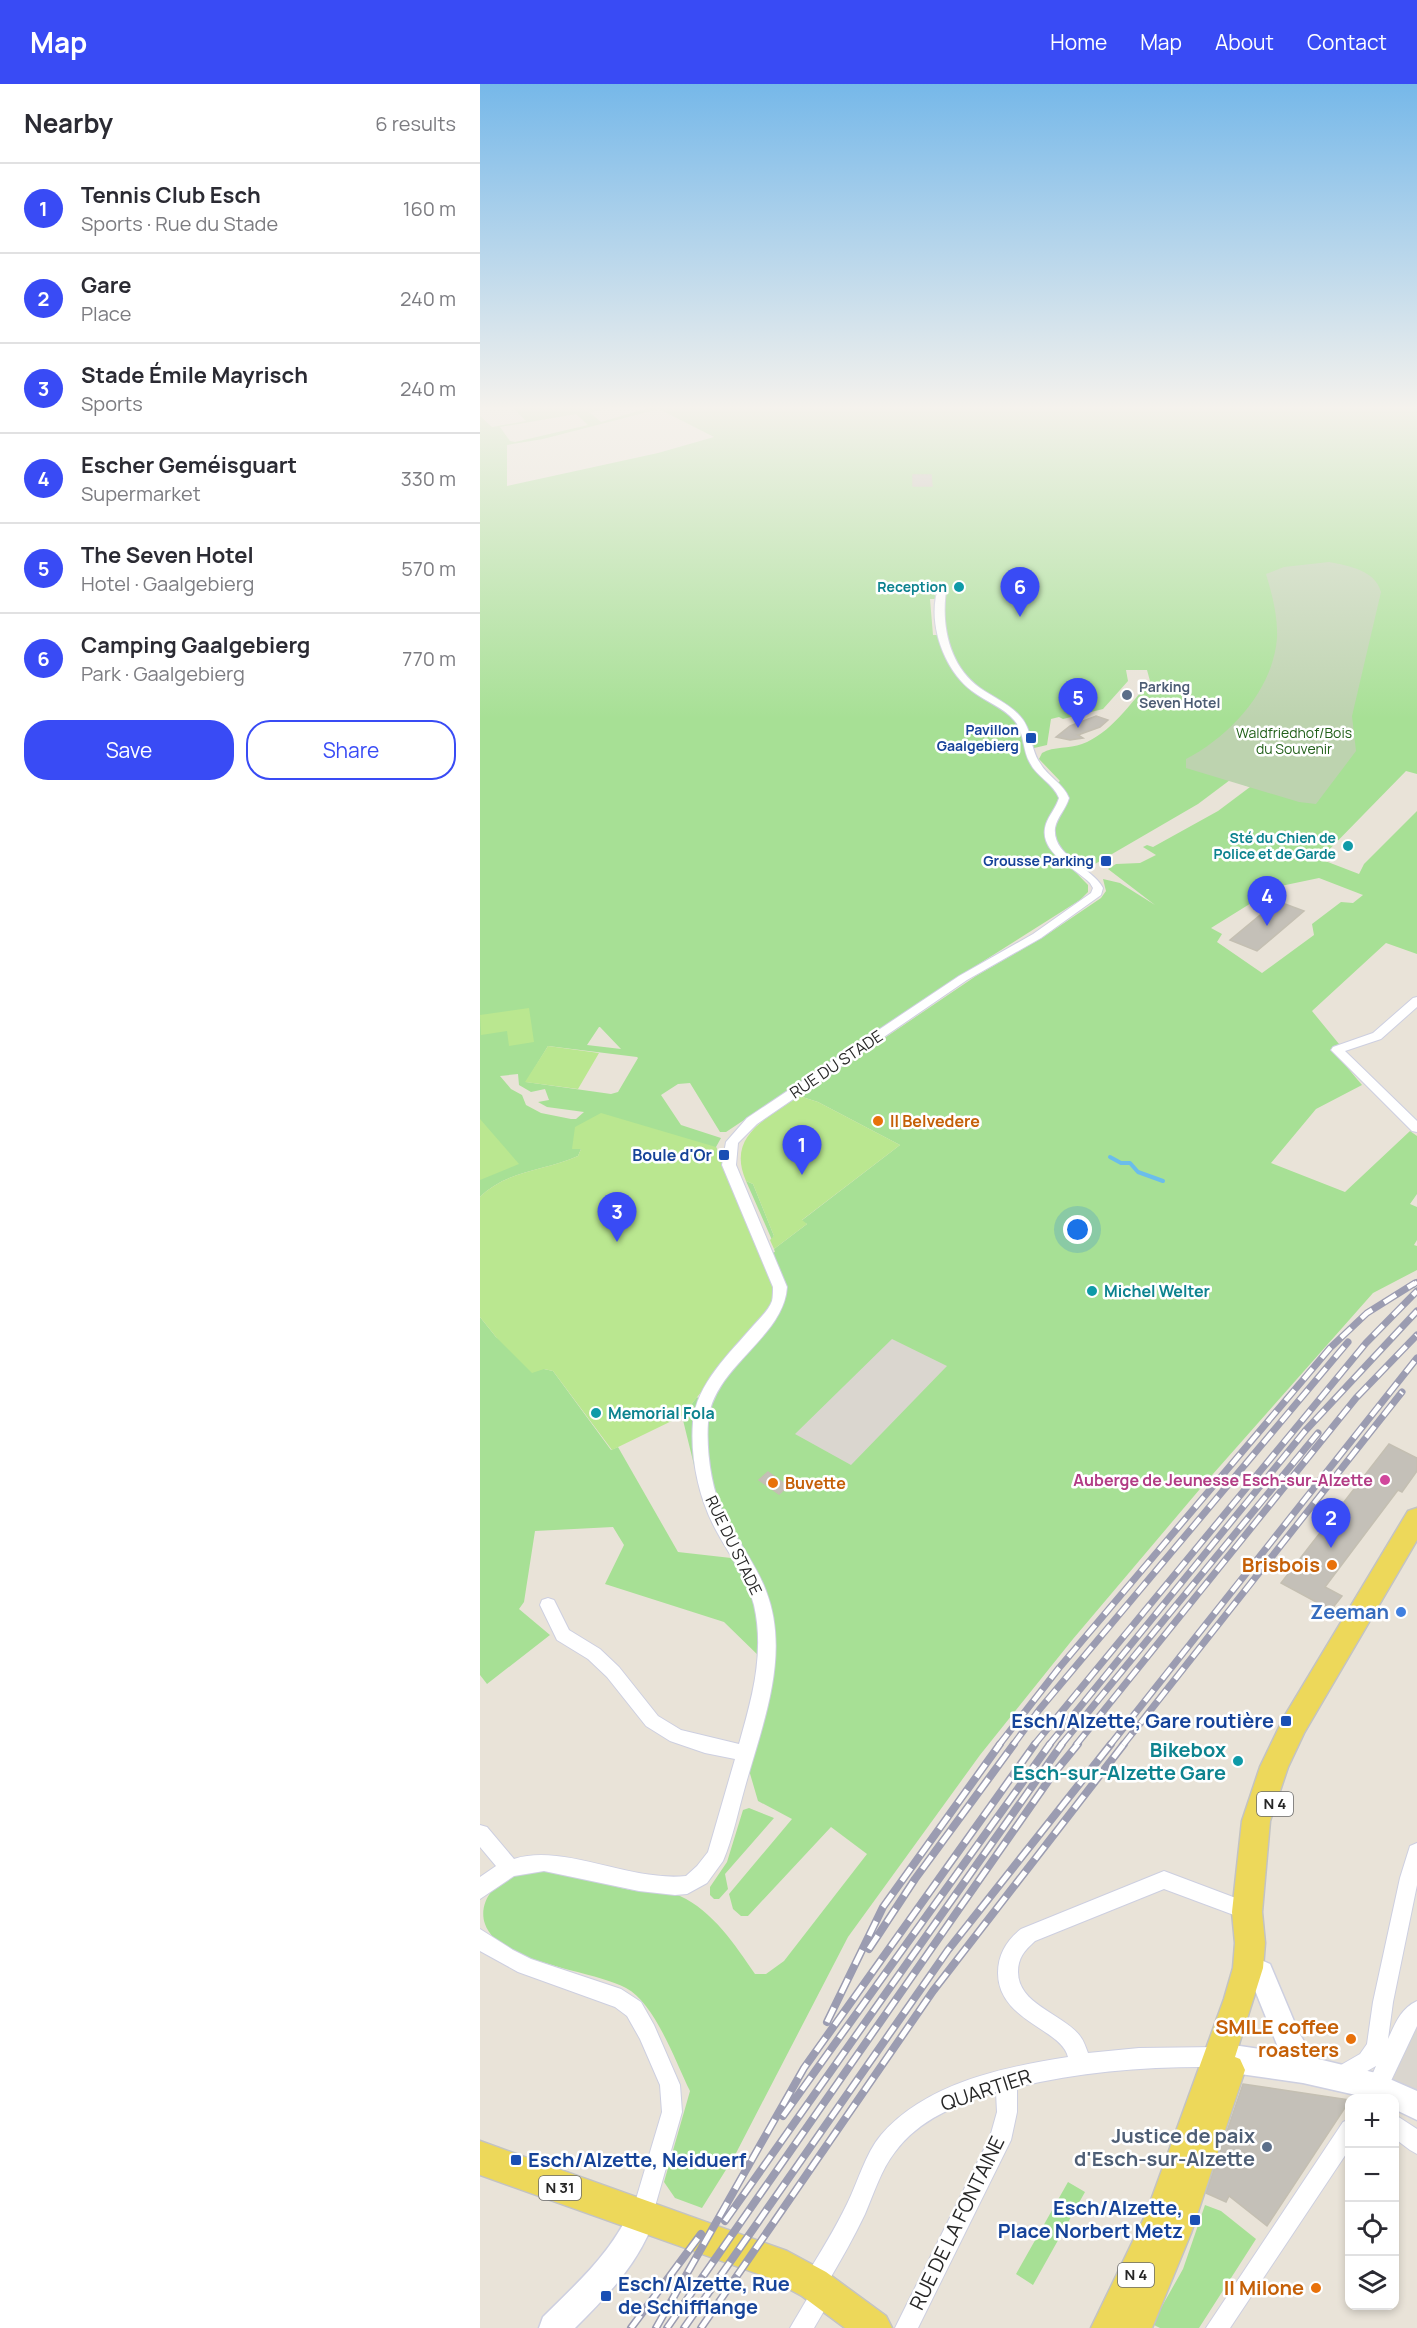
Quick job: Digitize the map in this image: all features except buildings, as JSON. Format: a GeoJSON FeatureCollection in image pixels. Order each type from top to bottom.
{"type":"FeatureCollection","features":[{"type":"Feature","properties":{"kind":"main road","name":"N 4"},"geometry":{"type":"LineString","coordinates":[[1109,2328],[1160,2221],[1226,2058],[1254,2003],[1261,1973],[1254,1913],[1256,1821],[1274,1767],[1294,1725],[1417,1518]]}},
{"type":"Feature","properties":{"kind":"main road","name":"N 4"},"geometry":{"type":"LineString","coordinates":[[1134,2328],[1149,2298],[1175,2227],[1226,2058],[1248,1968],[1254,1913],[1269,1824],[1284,1773],[1304,1730],[1417,1540]]}},
{"type":"Feature","properties":{"kind":"main road","name":"N 31"},"geometry":{"type":"LineString","coordinates":[[480,2158],[775,2263],[819,2288],[874,2328]]}},
{"type":"Feature","properties":{"kind":"street","name":"RUE DU STADE"},"geometry":{"type":"LineString","coordinates":[[480,1890],[494,1876],[510,1868],[544,1862],[666,1887],[688,1885],[705,1874],[716,1856],[763,1690],[767,1632],[762,1604],[753,1578],[715,1513],[707,1490],[699,1431],[700,1418],[714,1386],[772,1314],[779,1301],[780,1287],[729,1165],[732,1142],[752,1121],[963,978],[1037,936],[1091,899],[1098,888],[1089,876],[1068,862],[1052,839],[1052,824],[1064,798],[1062,791],[1033,760],[1019,720],[974,689],[957,670],[941,624],[940,599],[943,585]]}},
{"type":"Feature","properties":{"kind":"street"},"geometry":{"type":"LineString","coordinates":[[1417,1001],[1377,1036],[1337,1050],[1417,1128]]}},
{"type":"Feature","properties":{"kind":"street"},"geometry":{"type":"LineString","coordinates":[[548,1605],[563,1635],[594,1654],[613,1672],[652,1721],[676,1736],[744,1753]]}},
{"type":"Feature","properties":{"kind":"street"},"geometry":{"type":"LineString","coordinates":[[480,1833],[510,1868]]}},
{"type":"Feature","properties":{"kind":"street"},"geometry":{"type":"LineString","coordinates":[[1338,2078],[1368,2061],[1377,2048],[1383,2002],[1409,1878],[1417,1852]]}},
{"type":"Feature","properties":{"kind":"street"},"geometry":{"type":"LineString","coordinates":[[1079,2063],[1072,2042],[1018,2000],[1009,1987],[1006,1972],[1009,1957],[1016,1944],[1028,1935],[1164,1880],[1254,1913]]}},
{"type":"Feature","properties":{"kind":"street"},"geometry":{"type":"LineString","coordinates":[[480,1938],[487,1947],[512,1960],[621,1999],[634,2009],[670,2085],[672,2112],[636,2236],[625,2253],[554,2328]]}},
{"type":"Feature","properties":{"kind":"street"},"geometry":{"type":"LineString","coordinates":[[1261,1973],[1289,2042],[1306,2070]]}},
{"type":"Feature","properties":{"kind":"street"},"geometry":{"type":"LineString","coordinates":[[1373,2093],[1406,2023],[1417,2011]]}},
{"type":"Feature","properties":{"kind":"street","name":"QUARTIER"},"geometry":{"type":"LineString","coordinates":[[801,2328],[889,2143],[916,2116],[950,2098],[1006,2080],[1079,2063],[1190,2055],[1226,2058]]}},
{"type":"Feature","properties":{"kind":"street"},"geometry":{"type":"LineString","coordinates":[[1226,2058],[1306,2070],[1338,2078],[1373,2093],[1417,2106]]}},
{"type":"Feature","properties":{"kind":"street","name":"RUE DE LA FONTAINE"},"geometry":{"type":"LineString","coordinates":[[906,2328],[1000,2140],[1007,2112],[1006,2080]]}},
{"type":"Feature","properties":{"kind":"street"},"geometry":{"type":"LineString","coordinates":[[1399,2127],[1417,2143]]}},
{"type":"Feature","properties":{"kind":"street"},"geometry":{"type":"LineString","coordinates":[[1217,2328],[1345,2136]]}},
{"type":"Feature","properties":{"kind":"green space"},"geometry":{"type":"Polygon","coordinates":[[[480,510],[1417,510],[1417,774],[1406,771],[1320,859],[1359,874],[1364,864],[1417,811],[1417,954],[1386,943],[1312,1011],[1339,1044],[1334,1046],[1341,1060],[1362,1085],[1316,1109],[1271,1163],[1345,1192],[1410,1131],[1417,1136],[1417,1194],[1410,1204],[1417,1207],[1417,1240],[1414,1245],[1417,1246],[1417,1270],[1373,1293],[1205,1483],[1073,1639],[980,1755],[848,1937],[734,2157],[702,2208],[675,2198],[664,2182],[690,2091],[664,2035],[646,2006],[626,1988],[527,1957],[508,1948],[493,1937],[485,1924],[483,1911],[487,1898],[492,1891],[507,1880],[523,1874],[540,1872],[559,1873],[630,1890],[674,1894],[703,1910],[731,1941],[755,1974],[766,1974],[784,1961],[867,1854],[831,1827],[748,1916],[741,1916],[733,1909],[729,1894],[792,1819],[758,1801],[744,1753],[767,1664],[724,1622],[605,1584],[624,1545],[613,1527],[535,1531],[524,1602],[519,1609],[550,1635],[487,1684],[480,1675],[480,1317],[496,1337],[544,1369],[553,1371],[611,1450],[618,1447],[678,1552],[740,1559],[705,1473],[694,1465],[682,1416],[697,1397],[704,1404],[779,1301],[766,1254],[775,1252],[774,1249],[807,1224],[801,1221],[900,1145],[818,1102],[799,1096],[976,976],[1042,938],[1101,898],[1106,891],[1103,879],[1120,883],[1155,905],[1108,869],[1116,864],[1140,863],[1156,855],[1143,847],[1147,845],[1153,847],[1218,811],[1250,787],[1230,780],[1198,804],[1088,868],[1083,868],[1053,849],[1088,885],[1088,892],[1080,900],[960,976],[726,1132],[720,1132],[690,1083],[678,1084],[661,1095],[681,1125],[721,1138],[716,1147],[773,1286],[581,1149],[578,1156],[502,1181],[480,1197],[480,510]],[[936,587],[934,594],[937,599],[930,599],[933,635],[943,635],[942,587],[936,587]],[[1126,670],[1128,681],[1103,709],[1063,719],[1059,717],[1051,719],[1047,745],[1030,749],[1033,760],[1056,784],[1060,781],[1039,759],[1042,753],[1051,749],[1082,744],[1102,733],[1150,681],[1147,670],[1126,670]],[[1319,878],[1267,889],[1269,892],[1211,928],[1222,934],[1217,942],[1262,973],[1314,935],[1312,924],[1341,902],[1353,903],[1363,895],[1319,878]],[[600,1027],[587,1045],[621,1049],[600,1027]],[[548,1046],[526,1082],[611,1094],[618,1092],[638,1058],[548,1046]],[[518,1074],[500,1076],[511,1089],[522,1095],[526,1105],[541,1113],[576,1119],[584,1112],[547,1107],[538,1102],[549,1100],[545,1089],[531,1092],[519,1085],[518,1074]]]}},
{"type":"Feature","properties":{"kind":"green space","name":"Waldfriedhof/Bois du Souvenir"},"geometry":{"type":"Polygon","coordinates":[[[1329,562],[1353,567],[1367,574],[1378,585],[1381,592],[1352,716],[1356,751],[1316,804],[1299,802],[1186,768],[1186,759],[1218,738],[1247,709],[1267,676],[1274,657],[1277,622],[1266,574],[1284,567],[1329,562]]]}},
{"type":"Feature","properties":{"kind":"green space"},"geometry":{"type":"Polygon","coordinates":[[[529,1008],[534,1042],[509,1046],[507,1031],[481,1035],[480,1015],[529,1008]]]}},
{"type":"Feature","properties":{"kind":"green space"},"geometry":{"type":"Polygon","coordinates":[[[548,1046],[599,1053],[578,1089],[525,1082],[548,1046]]]}},
{"type":"Feature","properties":{"kind":"green space"},"geometry":{"type":"Polygon","coordinates":[[[799,1096],[818,1102],[900,1145],[802,1220],[807,1224],[774,1249],[770,1240],[774,1236],[753,1184],[746,1181],[741,1165],[741,1152],[753,1130],[799,1096]]]}},
{"type":"Feature","properties":{"kind":"green space"},"geometry":{"type":"Polygon","coordinates":[[[601,1113],[716,1147],[773,1286],[773,1302],[682,1416],[612,1450],[553,1371],[544,1369],[532,1373],[496,1337],[480,1317],[480,1197],[502,1181],[578,1156],[581,1149],[572,1149],[575,1127],[601,1113]]]}},
{"type":"Feature","properties":{"kind":"green space"},"geometry":{"type":"Polygon","coordinates":[[[480,1119],[519,1164],[480,1180],[480,1119]]]}},
{"type":"Feature","properties":{"kind":"green space"},"geometry":{"type":"Polygon","coordinates":[[[746,1181],[753,1184],[774,1236],[772,1240],[746,1181]]]}},
{"type":"Feature","properties":{"kind":"green space"},"geometry":{"type":"Polygon","coordinates":[[[749,1808],[774,1818],[725,1874],[728,1889],[719,1899],[714,1899],[710,1895],[710,1887],[727,1862],[743,1810],[749,1808]]]}},
{"type":"Feature","properties":{"kind":"green space"},"geometry":{"type":"Polygon","coordinates":[[[1068,2182],[1085,2192],[1033,2285],[1016,2274],[1068,2182]]]}},
{"type":"Feature","properties":{"kind":"green space"},"geometry":{"type":"Polygon","coordinates":[[[1205,2205],[1221,2211],[1256,2239],[1199,2328],[1160,2328],[1152,2324],[1183,2269],[1205,2205]]]}},
{"type":"Feature","properties":{"kind":"shaded area"},"geometry":{"type":"Polygon","coordinates":[[[892,1339],[947,1366],[851,1465],[795,1434],[892,1339]]]}},
{"type":"Feature","properties":{"kind":"shaded area"},"geometry":{"type":"Polygon","coordinates":[[[1417,2011],[1417,2106],[1399,2097],[1399,2094],[1392,2094],[1377,2087],[1417,2011]]]}},
{"type":"Feature","properties":{"kind":"waterway"},"geometry":{"type":"LineString","coordinates":[[1110,1157],[1121,1163],[1130,1163],[1138,1172],[1163,1181]]}},
{"type":"Feature","properties":{"kind":"railway"},"geometry":{"type":"LineString","coordinates":[[1413,1285],[1417,1282]]}},
{"type":"Feature","properties":{"kind":"railway"},"geometry":{"type":"LineString","coordinates":[[999,1745],[1059,1668],[1330,1348],[1367,1313],[1415,1283]]}},
{"type":"Feature","properties":{"kind":"railway"},"geometry":{"type":"LineString","coordinates":[[1034,1745],[1366,1343],[1417,1291]]}},
{"type":"Feature","properties":{"kind":"railway"},"geometry":{"type":"LineString","coordinates":[[1049,1745],[1305,1431],[1417,1311]]}},
{"type":"Feature","properties":{"kind":"railway"},"geometry":{"type":"LineString","coordinates":[[1076,1745],[1356,1398],[1417,1335]]}},
{"type":"Feature","properties":{"kind":"railway"},"geometry":{"type":"LineString","coordinates":[[1013,1745],[1039,1710],[1348,1342]]}},
{"type":"Feature","properties":{"kind":"railway"},"geometry":{"type":"LineString","coordinates":[[1110,1745],[1417,1358]]}},
{"type":"Feature","properties":{"kind":"railway"},"geometry":{"type":"LineString","coordinates":[[1123,1745],[1402,1392]]}},
{"type":"Feature","properties":{"kind":"railway"},"geometry":{"type":"LineString","coordinates":[[1061,1745],[1318,1433]]}},
{"type":"Feature","properties":{"kind":"railway"},"geometry":{"type":"LineString","coordinates":[[827,2022],[883,1907],[1000,1744]]}},
{"type":"Feature","properties":{"kind":"railway"},"geometry":{"type":"LineString","coordinates":[[869,1949],[915,1879],[1014,1744]]}},
{"type":"Feature","properties":{"kind":"railway"},"geometry":{"type":"LineString","coordinates":[[656,2328],[804,2068],[1035,1744]]}},
{"type":"Feature","properties":{"kind":"railway"},"geometry":{"type":"LineString","coordinates":[[783,2116],[1050,1744]]}},
{"type":"Feature","properties":{"kind":"railway"},"geometry":{"type":"LineString","coordinates":[[725,2221],[1062,1744]]}},
{"type":"Feature","properties":{"kind":"railway"},"geometry":{"type":"LineString","coordinates":[[667,2328],[1051,1777],[1078,1744]]}},
{"type":"Feature","properties":{"kind":"railway"},"geometry":{"type":"LineString","coordinates":[[684,2328],[948,1950],[1111,1744]]}},
{"type":"Feature","properties":{"kind":"railway"},"geometry":{"type":"LineString","coordinates":[[701,2328],[933,1991],[1124,1744]]}},
{"type":"Feature","properties":{"kind":"railway"},"geometry":{"type":"LineString","coordinates":[[631,2328],[701,2234]]}},
{"type":"Feature","properties":{"kind":"place","name":"Reception"},"geometry":{"type":"Point","coordinates":[959,587]}},
{"type":"Feature","properties":{"kind":"place","name":"Camping Gaalgebierg"},"geometry":{"type":"Point","coordinates":[1020,617]}},
{"type":"Feature","properties":{"kind":"place","name":"Parking Seven Hotel"},"geometry":{"type":"Point","coordinates":[1127,695]}},
{"type":"Feature","properties":{"kind":"place","name":"The Seven Hotel"},"geometry":{"type":"Point","coordinates":[1078,728]}},
{"type":"Feature","properties":{"kind":"place","name":"Pavillon Gaalgebierg"},"geometry":{"type":"Point","coordinates":[1031,738]}},
{"type":"Feature","properties":{"kind":"place","name":"Sté du Chien de Police et de Garde"},"geometry":{"type":"Point","coordinates":[1348,846]}},
{"type":"Feature","properties":{"kind":"place","name":"Grousse Parking"},"geometry":{"type":"Point","coordinates":[1106,861]}},
{"type":"Feature","properties":{"kind":"place","name":"Escher Geméisguart"},"geometry":{"type":"Point","coordinates":[1267,926]}},
{"type":"Feature","properties":{"kind":"place","name":"Il Belvedere"},"geometry":{"type":"Point","coordinates":[878,1121]}},
{"type":"Feature","properties":{"kind":"place","name":"Boule d'Or"},"geometry":{"type":"Point","coordinates":[724,1155]}},
{"type":"Feature","properties":{"kind":"place","name":"Tennis Club Esch"},"geometry":{"type":"Point","coordinates":[802,1175]}},
{"type":"Feature","properties":{"kind":"place","name":"Stade Émile Mayrisch"},"geometry":{"type":"Point","coordinates":[617,1242]}},
{"type":"Feature","properties":{"kind":"place","name":"Michel Welter"},"geometry":{"type":"Point","coordinates":[1092,1291]}},
{"type":"Feature","properties":{"kind":"place","name":"Memorial Fola"},"geometry":{"type":"Point","coordinates":[596,1413]}},
{"type":"Feature","properties":{"kind":"place","name":"Auberge de Jeunesse Esch-sur-Alzette"},"geometry":{"type":"Point","coordinates":[1385,1480]}},
{"type":"Feature","properties":{"kind":"place","name":"Buvette"},"geometry":{"type":"Point","coordinates":[773,1483]}},
{"type":"Feature","properties":{"kind":"place","name":"Gare"},"geometry":{"type":"Point","coordinates":[1331,1548]}},
{"type":"Feature","properties":{"kind":"place","name":"Brisbois"},"geometry":{"type":"Point","coordinates":[1332,1565]}},
{"type":"Feature","properties":{"kind":"place","name":"Zeeman"},"geometry":{"type":"Point","coordinates":[1401,1612]}},
{"type":"Feature","properties":{"kind":"place","name":"Esch/Alzette, Gare routière"},"geometry":{"type":"Point","coordinates":[1286,1721]}},
{"type":"Feature","properties":{"kind":"place","name":"Bikebox Esch-sur-Alzette Gare"},"geometry":{"type":"Point","coordinates":[1238,1761]}},
{"type":"Feature","properties":{"kind":"place","name":"SMILE coffee roasters"},"geometry":{"type":"Point","coordinates":[1351,2039]}},
{"type":"Feature","properties":{"kind":"place","name":"Justice de paix d'Esch-sur-Alzette"},"geometry":{"type":"Point","coordinates":[1267,2147]}},
{"type":"Feature","properties":{"kind":"place","name":"Esch/Alzette, Neiduerf"},"geometry":{"type":"Point","coordinates":[516,2160]}},
{"type":"Feature","properties":{"kind":"place","name":"Esch/Alzette, Place Norbert Metz"},"geometry":{"type":"Point","coordinates":[1195,2220]}},
{"type":"Feature","properties":{"kind":"place","name":"Il Milone"},"geometry":{"type":"Point","coordinates":[1316,2288]}},
{"type":"Feature","properties":{"kind":"place","name":"Esch/Alzette, Rue de Schifflange"},"geometry":{"type":"Point","coordinates":[606,2296]}}]}
